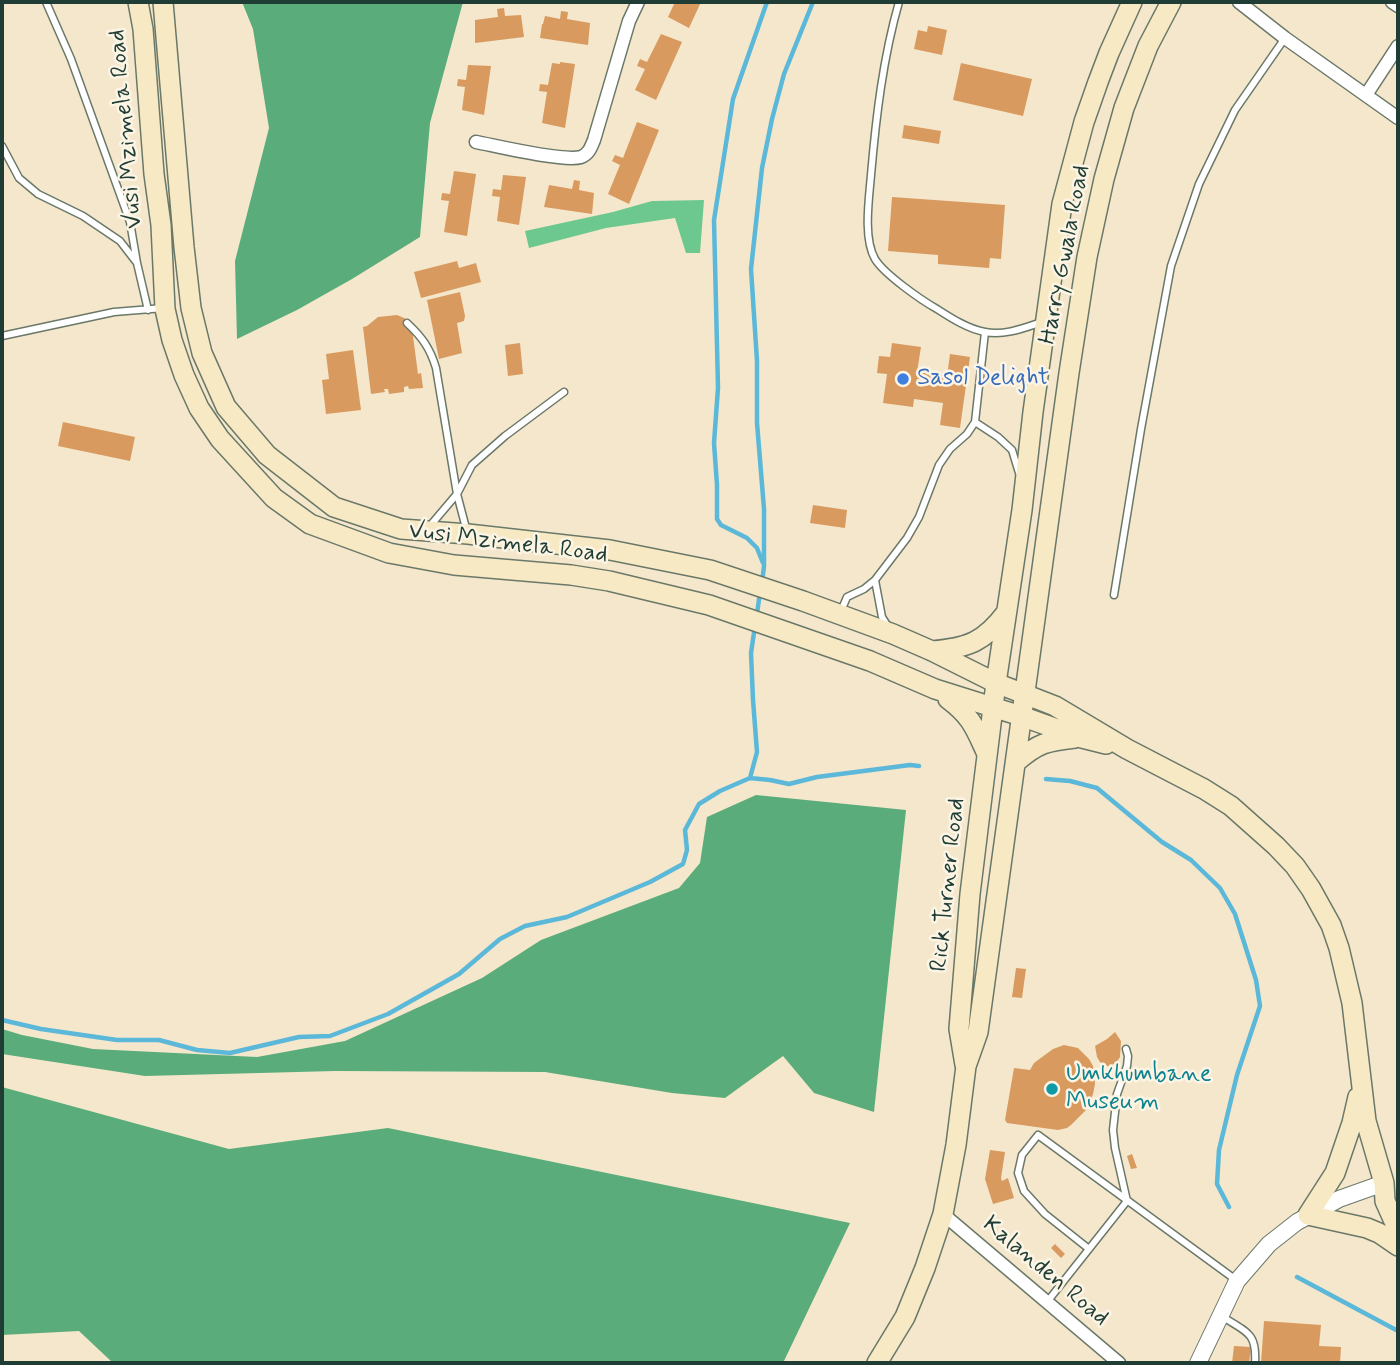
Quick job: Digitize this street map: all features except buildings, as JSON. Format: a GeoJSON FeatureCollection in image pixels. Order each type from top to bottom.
{"type":"FeatureCollection","features":[{"type":"Feature","properties":{"kind":"main road","name":"Vusi Mzimela Road"},"geometry":{"type":"LineString","coordinates":[[138,2],[143,29],[154,174],[161,225],[157,309],[199,408],[220,439],[274,498],[310,524],[389,553],[454,565],[610,581],[709,605],[870,661],[935,689],[1082,738],[1127,749]]}},
{"type":"Feature","properties":{"kind":"main road","name":"Vusi Mzimela Road"},"geometry":{"type":"LineString","coordinates":[[163,2],[191,308],[202,353],[226,407],[267,455],[334,508],[401,529],[610,550],[710,570],[893,634],[996,683],[1055,706],[1231,806],[1295,866],[1331,925],[1352,1003],[1366,1121],[1391,1189],[1385,1202],[1398,1230]]}},
{"type":"Feature","properties":{"kind":"main road","name":"Harry Gwala Road"},"geometry":{"type":"LineString","coordinates":[[994,709],[1062,204],[1084,122],[1109,52],[1132,2]]}},
{"type":"Feature","properties":{"kind":"main road","name":"Harry Gwala Road"},"geometry":{"type":"LineString","coordinates":[[1021,716],[1087,257],[1104,179],[1124,108],[1148,46],[1171,2]]}},
{"type":"Feature","properties":{"kind":"main road"},"geometry":{"type":"LineString","coordinates":[[932,651],[953,649],[983,638],[1008,611]]}},
{"type":"Feature","properties":{"kind":"main road"},"geometry":{"type":"LineString","coordinates":[[935,689],[962,709],[971,720],[987,754]]}},
{"type":"Feature","properties":{"kind":"main road","name":"Rick Turner Road"},"geometry":{"type":"LineString","coordinates":[[966,1066],[959,1029],[970,894],[994,709]]}},
{"type":"Feature","properties":{"kind":"main road","name":"Rick Turner Road"},"geometry":{"type":"LineString","coordinates":[[877,1363],[905,1317],[943,1214],[966,1066],[978,1032],[1021,716]]}},
{"type":"Feature","properties":{"kind":"main road"},"geometry":{"type":"LineString","coordinates":[[1016,762],[1041,744],[1082,738]]}},
{"type":"Feature","properties":{"kind":"main road"},"geometry":{"type":"LineString","coordinates":[[1360,1087],[1352,1123],[1335,1173],[1308,1215],[1367,1228],[1398,1246]]}},
{"type":"Feature","properties":{"kind":"street"},"geometry":{"type":"LineString","coordinates":[[476,142],[554,156],[582,156],[589,151],[637,2]]}},
{"type":"Feature","properties":{"kind":"street"},"geometry":{"type":"LineString","coordinates":[[1239,2],[1398,118]]}},
{"type":"Feature","properties":{"kind":"street"},"geometry":{"type":"LineString","coordinates":[[1392,2],[1398,6]]}},
{"type":"Feature","properties":{"kind":"street"},"geometry":{"type":"LineString","coordinates":[[1366,95],[1398,46]]}},
{"type":"Feature","properties":{"kind":"street"},"geometry":{"type":"LineString","coordinates":[[1198,1363],[1237,1281],[1269,1244],[1308,1215],[1339,1199],[1391,1189]]}},
{"type":"Feature","properties":{"kind":"street","name":"Kalanden Road"},"geometry":{"type":"LineString","coordinates":[[943,1214],[1119,1363]]}},
{"type":"Feature","properties":{"kind":"lane"},"geometry":{"type":"LineString","coordinates":[[2,336],[114,312],[157,309],[137,263],[130,222],[71,59],[46,2]]}},
{"type":"Feature","properties":{"kind":"lane"},"geometry":{"type":"LineString","coordinates":[[899,2],[881,84],[868,213],[870,246],[874,257],[881,267],[933,307],[959,322],[985,332],[1014,331],[1047,321]]}},
{"type":"Feature","properties":{"kind":"lane"},"geometry":{"type":"LineString","coordinates":[[1114,595],[1143,415],[1171,266],[1199,184],[1235,110],[1285,38]]}},
{"type":"Feature","properties":{"kind":"lane"},"geometry":{"type":"LineString","coordinates":[[2,146],[19,178],[38,194],[83,216],[120,241],[137,263]]}},
{"type":"Feature","properties":{"kind":"lane"},"geometry":{"type":"LineString","coordinates":[[407,323],[431,352],[436,368],[457,494],[468,534]]}},
{"type":"Feature","properties":{"kind":"lane"},"geometry":{"type":"LineString","coordinates":[[839,615],[847,597],[875,580],[907,538],[919,517],[943,458],[975,422],[985,332]]}},
{"type":"Feature","properties":{"kind":"lane"},"geometry":{"type":"LineString","coordinates":[[426,531],[457,494],[472,465],[505,436],[564,392]]}},
{"type":"Feature","properties":{"kind":"lane"},"geometry":{"type":"LineString","coordinates":[[975,422],[1012,450],[1020,478],[1022,510]]}},
{"type":"Feature","properties":{"kind":"lane"},"geometry":{"type":"LineString","coordinates":[[875,580],[882,617],[893,634]]}},
{"type":"Feature","properties":{"kind":"lane"},"geometry":{"type":"LineString","coordinates":[[1126,1049],[1127,1066],[1117,1094],[1113,1130],[1127,1201]]}},
{"type":"Feature","properties":{"kind":"lane"},"geometry":{"type":"LineString","coordinates":[[1089,1249],[1045,1214],[1024,1191],[1018,1174],[1022,1155],[1038,1135],[1237,1281]]}},
{"type":"Feature","properties":{"kind":"lane"},"geometry":{"type":"LineString","coordinates":[[1047,1302],[1127,1201]]}},
{"type":"Feature","properties":{"kind":"lane"},"geometry":{"type":"LineString","coordinates":[[1221,1315],[1251,1336],[1256,1346],[1255,1363]]}},
{"type":"Feature","properties":{"kind":"green space"},"geometry":{"type":"Polygon","coordinates":[[[242,2],[463,2],[430,123],[420,237],[297,310],[237,339],[235,261],[269,128],[253,29],[242,2]]]}},
{"type":"Feature","properties":{"kind":"green space"},"geometry":{"type":"Polygon","coordinates":[[[704,200],[700,253],[686,253],[675,218],[606,228],[529,248],[525,231],[652,201],[704,200]]]}},
{"type":"Feature","properties":{"kind":"green space"},"geometry":{"type":"Polygon","coordinates":[[[756,795],[906,810],[874,1112],[814,1093],[783,1056],[725,1098],[672,1093],[545,1072],[335,1071],[145,1076],[2,1054],[2,1029],[93,1049],[257,1057],[345,1041],[482,978],[541,940],[679,888],[700,863],[707,817],[756,795]]]}},
{"type":"Feature","properties":{"kind":"green space"},"geometry":{"type":"Polygon","coordinates":[[[2,1087],[229,1149],[388,1128],[850,1223],[783,1363],[113,1363],[79,1331],[2,1335],[2,1087]]]}},
{"type":"Feature","properties":{"kind":"waterway"},"geometry":{"type":"LineString","coordinates":[[763,563],[757,548],[747,538],[721,525],[717,519],[714,443],[718,388],[714,220],[733,99],[767,2]]}},
{"type":"Feature","properties":{"kind":"waterway"},"geometry":{"type":"LineString","coordinates":[[762,583],[764,509],[757,423],[757,361],[751,269],[762,168],[772,119],[784,74],[813,2]]}},
{"type":"Feature","properties":{"kind":"waterway"},"geometry":{"type":"LineString","coordinates":[[757,614],[760,592]]}},
{"type":"Feature","properties":{"kind":"waterway"},"geometry":{"type":"LineString","coordinates":[[2,1020],[41,1029],[117,1040],[159,1040],[197,1050],[230,1053],[299,1037],[330,1036],[388,1014],[459,974],[500,939],[525,926],[567,917],[650,882],[683,864],[687,850],[685,830],[699,804],[750,778],[757,752],[751,653],[755,626]]}},
{"type":"Feature","properties":{"kind":"waterway"},"geometry":{"type":"LineString","coordinates":[[750,778],[789,784],[817,777],[919,766]]}},
{"type":"Feature","properties":{"kind":"waterway"},"geometry":{"type":"LineString","coordinates":[[1046,779],[1070,781],[1097,788],[1162,842],[1191,860],[1220,888],[1235,914],[1256,980],[1260,1006],[1237,1075],[1219,1150],[1217,1184],[1229,1207]]}},
{"type":"Feature","properties":{"kind":"waterway"},"geometry":{"type":"LineString","coordinates":[[1297,1277],[1398,1331]]}},
{"type":"Feature","properties":{"kind":"place","name":"Sasol Delight"},"geometry":{"type":"Point","coordinates":[903,379]}},
{"type":"Feature","properties":{"kind":"place","name":"Umkhumbane Museum"},"geometry":{"type":"Point","coordinates":[1052,1089]}}]}
